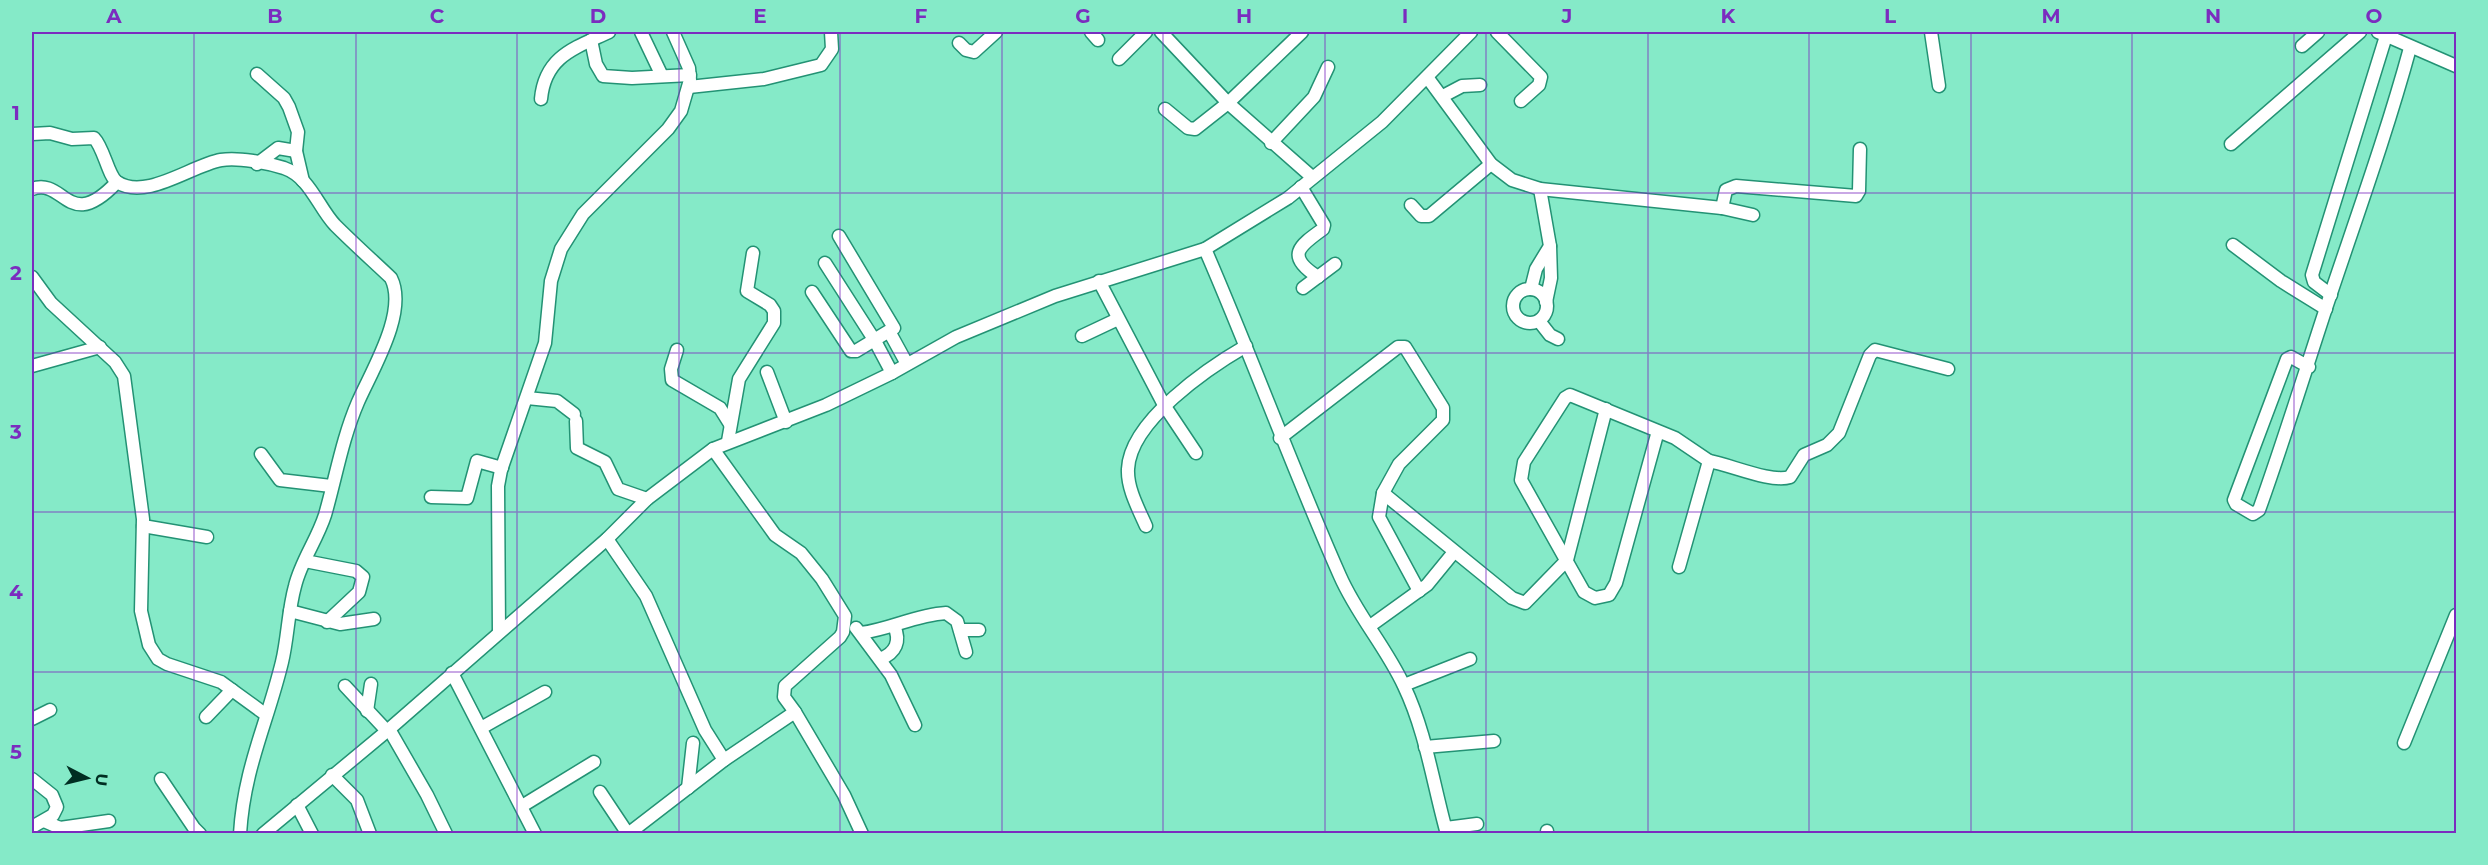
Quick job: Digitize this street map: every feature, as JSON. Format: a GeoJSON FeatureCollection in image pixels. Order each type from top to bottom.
{"type":"FeatureCollection","features":[{"type":"Feature","properties":{"kind":"street"},"geometry":{"type":"LineString","coordinates":[[541,99],[546,73],[569,51],[609,32]]}},
{"type":"Feature","properties":{"kind":"street"},"geometry":{"type":"LineString","coordinates":[[641,32],[662,76]]}},
{"type":"Feature","properties":{"kind":"street"},"geometry":{"type":"LineString","coordinates":[[499,632],[498,486],[501,468],[545,344],[550,281],[561,249],[583,214],[668,129],[681,111],[689,81],[686,56],[674,32]]}},
{"type":"Feature","properties":{"kind":"street"},"geometry":{"type":"LineString","coordinates":[[591,40],[596,64],[603,76],[632,78],[662,76],[689,81],[764,79],[821,65],[832,49],[831,32]]}},
{"type":"Feature","properties":{"kind":"street"},"geometry":{"type":"LineString","coordinates":[[959,43],[966,50],[974,52],[996,32]]}},
{"type":"Feature","properties":{"kind":"street"},"geometry":{"type":"LineString","coordinates":[[1119,59],[1146,32]]}},
{"type":"Feature","properties":{"kind":"street"},"geometry":{"type":"LineString","coordinates":[[1161,32],[1228,103],[1312,177]]}},
{"type":"Feature","properties":{"kind":"street"},"geometry":{"type":"LineString","coordinates":[[1165,109],[1192,129],[1228,103],[1302,32]]}},
{"type":"Feature","properties":{"kind":"street"},"geometry":{"type":"LineString","coordinates":[[263,834],[388,730],[607,539],[647,499],[713,449],[728,441],[786,422],[892,373],[956,337],[1099,281],[1205,249],[1288,198],[1382,122],[1471,32]]}},
{"type":"Feature","properties":{"kind":"street"},"geometry":{"type":"LineString","coordinates":[[1497,32],[1541,77],[1539,85],[1521,101]]}},
{"type":"Feature","properties":{"kind":"street"},"geometry":{"type":"LineString","coordinates":[[1931,32],[1940,86]]}},
{"type":"Feature","properties":{"kind":"street"},"geometry":{"type":"LineString","coordinates":[[2302,46],[2318,32]]}},
{"type":"Feature","properties":{"kind":"street"},"geometry":{"type":"LineString","coordinates":[[2231,144],[2360,32]]}},
{"type":"Feature","properties":{"kind":"street"},"geometry":{"type":"LineString","coordinates":[[2331,295],[2314,282],[2312,274],[2382,34],[2410,48],[2457,66]]}},
{"type":"Feature","properties":{"kind":"street"},"geometry":{"type":"LineString","coordinates":[[2309,367],[2291,357],[2287,359],[2234,500],[2236,504],[2253,514],[2259,510],[2309,367],[2326,309],[2389,123],[2410,48]]}},
{"type":"Feature","properties":{"kind":"street"},"geometry":{"type":"LineString","coordinates":[[1271,143],[1314,96],[1328,67]]}},
{"type":"Feature","properties":{"kind":"street"},"geometry":{"type":"LineString","coordinates":[[257,74],[284,98],[289,107],[298,132],[296,151],[303,181]]}},
{"type":"Feature","properties":{"kind":"street"},"geometry":{"type":"LineString","coordinates":[[1427,77],[1491,164],[1512,180],[1540,189],[1722,208],[1753,215]]}},
{"type":"Feature","properties":{"kind":"street"},"geometry":{"type":"LineString","coordinates":[[1443,96],[1462,86],[1480,85]]}},
{"type":"Feature","properties":{"kind":"street"},"geometry":{"type":"LineString","coordinates":[[32,134],[50,133],[72,139],[94,138],[117,182]]}},
{"type":"Feature","properties":{"kind":"street"},"geometry":{"type":"LineString","coordinates":[[257,164],[278,148],[296,151]]}},
{"type":"Feature","properties":{"kind":"street"},"geometry":{"type":"LineString","coordinates":[[1722,208],[1726,190],[1736,186],[1856,196],[1859,191],[1860,149]]}},
{"type":"Feature","properties":{"kind":"street"},"geometry":{"type":"LineString","coordinates":[[32,189],[46,189],[67,201],[82,205],[92,204],[117,182],[156,186],[205,164],[222,160],[284,168],[303,181],[333,223],[391,278],[397,294],[397,304],[390,328],[354,411],[331,486],[325,515],[295,585],[282,660],[242,799],[240,834]]}},
{"type":"Feature","properties":{"kind":"street"},"geometry":{"type":"LineString","coordinates":[[1411,205],[1423,217],[1429,216],[1491,164]]}},
{"type":"Feature","properties":{"kind":"street"},"geometry":{"type":"LineString","coordinates":[[1301,187],[1324,223],[1323,229],[1300,245],[1298,252],[1301,262],[1318,277]]}},
{"type":"Feature","properties":{"kind":"street"},"geometry":{"type":"LineString","coordinates":[[1540,189],[1550,246],[1551,278],[1546,313],[1539,321],[1529,324],[1519,320],[1513,311],[1514,300],[1520,292],[1531,289],[1541,293],[1546,302]]}},
{"type":"Feature","properties":{"kind":"street"},"geometry":{"type":"LineString","coordinates":[[812,292],[851,351],[856,351],[890,333],[894,328],[894,324],[839,236]]}},
{"type":"Feature","properties":{"kind":"street"},"geometry":{"type":"LineString","coordinates":[[2233,245],[2281,281],[2326,309]]}},
{"type":"Feature","properties":{"kind":"street"},"geometry":{"type":"LineString","coordinates":[[1531,289],[1536,269],[1550,246]]}},
{"type":"Feature","properties":{"kind":"street"},"geometry":{"type":"LineString","coordinates":[[1205,249],[1246,346],[1280,438],[1341,580],[1404,685],[1425,747],[1446,831],[1477,824]]}},
{"type":"Feature","properties":{"kind":"street"},"geometry":{"type":"LineString","coordinates":[[728,441],[739,379],[774,322],[774,310],[770,305],[747,291],[753,253]]}},
{"type":"Feature","properties":{"kind":"street"},"geometry":{"type":"LineString","coordinates":[[825,263],[875,341],[892,373]]}},
{"type":"Feature","properties":{"kind":"street"},"geometry":{"type":"LineString","coordinates":[[1303,288],[1335,264]]}},
{"type":"Feature","properties":{"kind":"street"},"geometry":{"type":"LineString","coordinates":[[32,277],[51,303],[100,347],[115,362],[124,376],[128,393],[143,526],[141,611],[146,638],[153,653],[166,664],[211,678],[265,714]]}},
{"type":"Feature","properties":{"kind":"street"},"geometry":{"type":"LineString","coordinates":[[1099,281],[1164,405],[1196,453]]}},
{"type":"Feature","properties":{"kind":"street"},"geometry":{"type":"LineString","coordinates":[[1082,336],[1118,318]]}},
{"type":"Feature","properties":{"kind":"street"},"geometry":{"type":"LineString","coordinates":[[1539,321],[1550,335],[1558,339]]}},
{"type":"Feature","properties":{"kind":"street"},"geometry":{"type":"LineString","coordinates":[[890,333],[907,364]]}},
{"type":"Feature","properties":{"kind":"street"},"geometry":{"type":"LineString","coordinates":[[1146,526],[1128,482],[1128,468],[1134,447],[1164,405],[1221,361],[1246,346]]}},
{"type":"Feature","properties":{"kind":"street"},"geometry":{"type":"LineString","coordinates":[[32,366],[100,347]]}},
{"type":"Feature","properties":{"kind":"street"},"geometry":{"type":"LineString","coordinates":[[1280,438],[1398,347],[1406,347],[1443,408],[1443,420],[1399,464],[1383,494],[1379,517],[1419,591]]}},
{"type":"Feature","properties":{"kind":"street"},"geometry":{"type":"LineString","coordinates":[[677,350],[670,369],[672,380],[720,408],[730,424]]}},
{"type":"Feature","properties":{"kind":"street"},"geometry":{"type":"LineString","coordinates":[[1658,431],[1614,591],[1601,597],[1588,596],[1580,587],[1567,560],[1523,487],[1522,468],[1567,396],[1574,395],[1658,431],[1682,442],[1699,457],[1709,461],[1779,479],[1790,477],[1804,455],[1827,445],[1839,433],[1870,356],[1875,350],[1948,369]]}},
{"type":"Feature","properties":{"kind":"street"},"geometry":{"type":"LineString","coordinates":[[767,372],[786,422]]}},
{"type":"Feature","properties":{"kind":"street"},"geometry":{"type":"LineString","coordinates":[[526,398],[557,401],[575,417],[577,448],[605,462],[618,489],[647,499]]}},
{"type":"Feature","properties":{"kind":"street"},"geometry":{"type":"LineString","coordinates":[[1383,494],[1520,603],[1534,597],[1567,560],[1606,409]]}},
{"type":"Feature","properties":{"kind":"street"},"geometry":{"type":"LineString","coordinates":[[713,449],[775,535],[801,553],[822,579],[845,616],[880,659],[915,725]]}},
{"type":"Feature","properties":{"kind":"street"},"geometry":{"type":"LineString","coordinates":[[261,454],[280,480],[331,486]]}},
{"type":"Feature","properties":{"kind":"street"},"geometry":{"type":"LineString","coordinates":[[431,497],[463,500],[467,498],[477,461],[501,468]]}},
{"type":"Feature","properties":{"kind":"street"},"geometry":{"type":"LineString","coordinates":[[1680,567],[1709,461]]}},
{"type":"Feature","properties":{"kind":"street"},"geometry":{"type":"LineString","coordinates":[[143,526],[207,537]]}},
{"type":"Feature","properties":{"kind":"street"},"geometry":{"type":"LineString","coordinates":[[607,539],[646,596],[705,730],[724,760]]}},
{"type":"Feature","properties":{"kind":"street"},"geometry":{"type":"LineString","coordinates":[[1370,626],[1419,591],[1454,552]]}},
{"type":"Feature","properties":{"kind":"street"},"geometry":{"type":"LineString","coordinates":[[305,561],[356,571],[363,577],[359,592],[327,622]]}},
{"type":"Feature","properties":{"kind":"street"},"geometry":{"type":"LineString","coordinates":[[290,611],[340,624],[374,619]]}},
{"type":"Feature","properties":{"kind":"street"},"geometry":{"type":"LineString","coordinates":[[861,633],[894,626],[913,617],[946,613],[954,616],[966,652]]}},
{"type":"Feature","properties":{"kind":"street"},"geometry":{"type":"LineString","coordinates":[[2404,743],[2457,615]]}},
{"type":"Feature","properties":{"kind":"street"},"geometry":{"type":"LineString","coordinates":[[845,616],[840,637],[784,686],[784,697],[844,795],[862,834]]}},
{"type":"Feature","properties":{"kind":"street"},"geometry":{"type":"LineString","coordinates":[[880,659],[888,656],[897,642],[894,626]]}},
{"type":"Feature","properties":{"kind":"street"},"geometry":{"type":"LineString","coordinates":[[960,630],[979,630]]}},
{"type":"Feature","properties":{"kind":"street"},"geometry":{"type":"LineString","coordinates":[[1404,685],[1470,659]]}},
{"type":"Feature","properties":{"kind":"street"},"geometry":{"type":"LineString","coordinates":[[452,673],[535,834]]}},
{"type":"Feature","properties":{"kind":"street"},"geometry":{"type":"LineString","coordinates":[[367,711],[371,684]]}},
{"type":"Feature","properties":{"kind":"street"},"geometry":{"type":"LineString","coordinates":[[345,686],[388,730],[427,795],[446,834]]}},
{"type":"Feature","properties":{"kind":"street"},"geometry":{"type":"LineString","coordinates":[[206,717],[232,690]]}},
{"type":"Feature","properties":{"kind":"street"},"geometry":{"type":"LineString","coordinates":[[481,728],[545,692]]}},
{"type":"Feature","properties":{"kind":"street"},"geometry":{"type":"LineString","coordinates":[[32,719],[50,710]]}},
{"type":"Feature","properties":{"kind":"street"},"geometry":{"type":"LineString","coordinates":[[600,792],[628,834],[724,760],[795,712]]}},
{"type":"Feature","properties":{"kind":"street"},"geometry":{"type":"LineString","coordinates":[[1425,747],[1494,741]]}},
{"type":"Feature","properties":{"kind":"street"},"geometry":{"type":"LineString","coordinates":[[688,788],[693,743]]}},
{"type":"Feature","properties":{"kind":"street"},"geometry":{"type":"LineString","coordinates":[[522,806],[594,762]]}},
{"type":"Feature","properties":{"kind":"street"},"geometry":{"type":"LineString","coordinates":[[332,775],[357,800],[370,834]]}},
{"type":"Feature","properties":{"kind":"street"},"geometry":{"type":"LineString","coordinates":[[32,779],[56,801],[55,813],[32,827]]}},
{"type":"Feature","properties":{"kind":"street"},"geometry":{"type":"LineString","coordinates":[[161,779],[194,828],[201,834]]}},
{"type":"Feature","properties":{"kind":"street"},"geometry":{"type":"LineString","coordinates":[[297,805],[312,834]]}},
{"type":"Feature","properties":{"kind":"street"},"geometry":{"type":"LineString","coordinates":[[44,821],[60,828],[109,821]]}}]}
